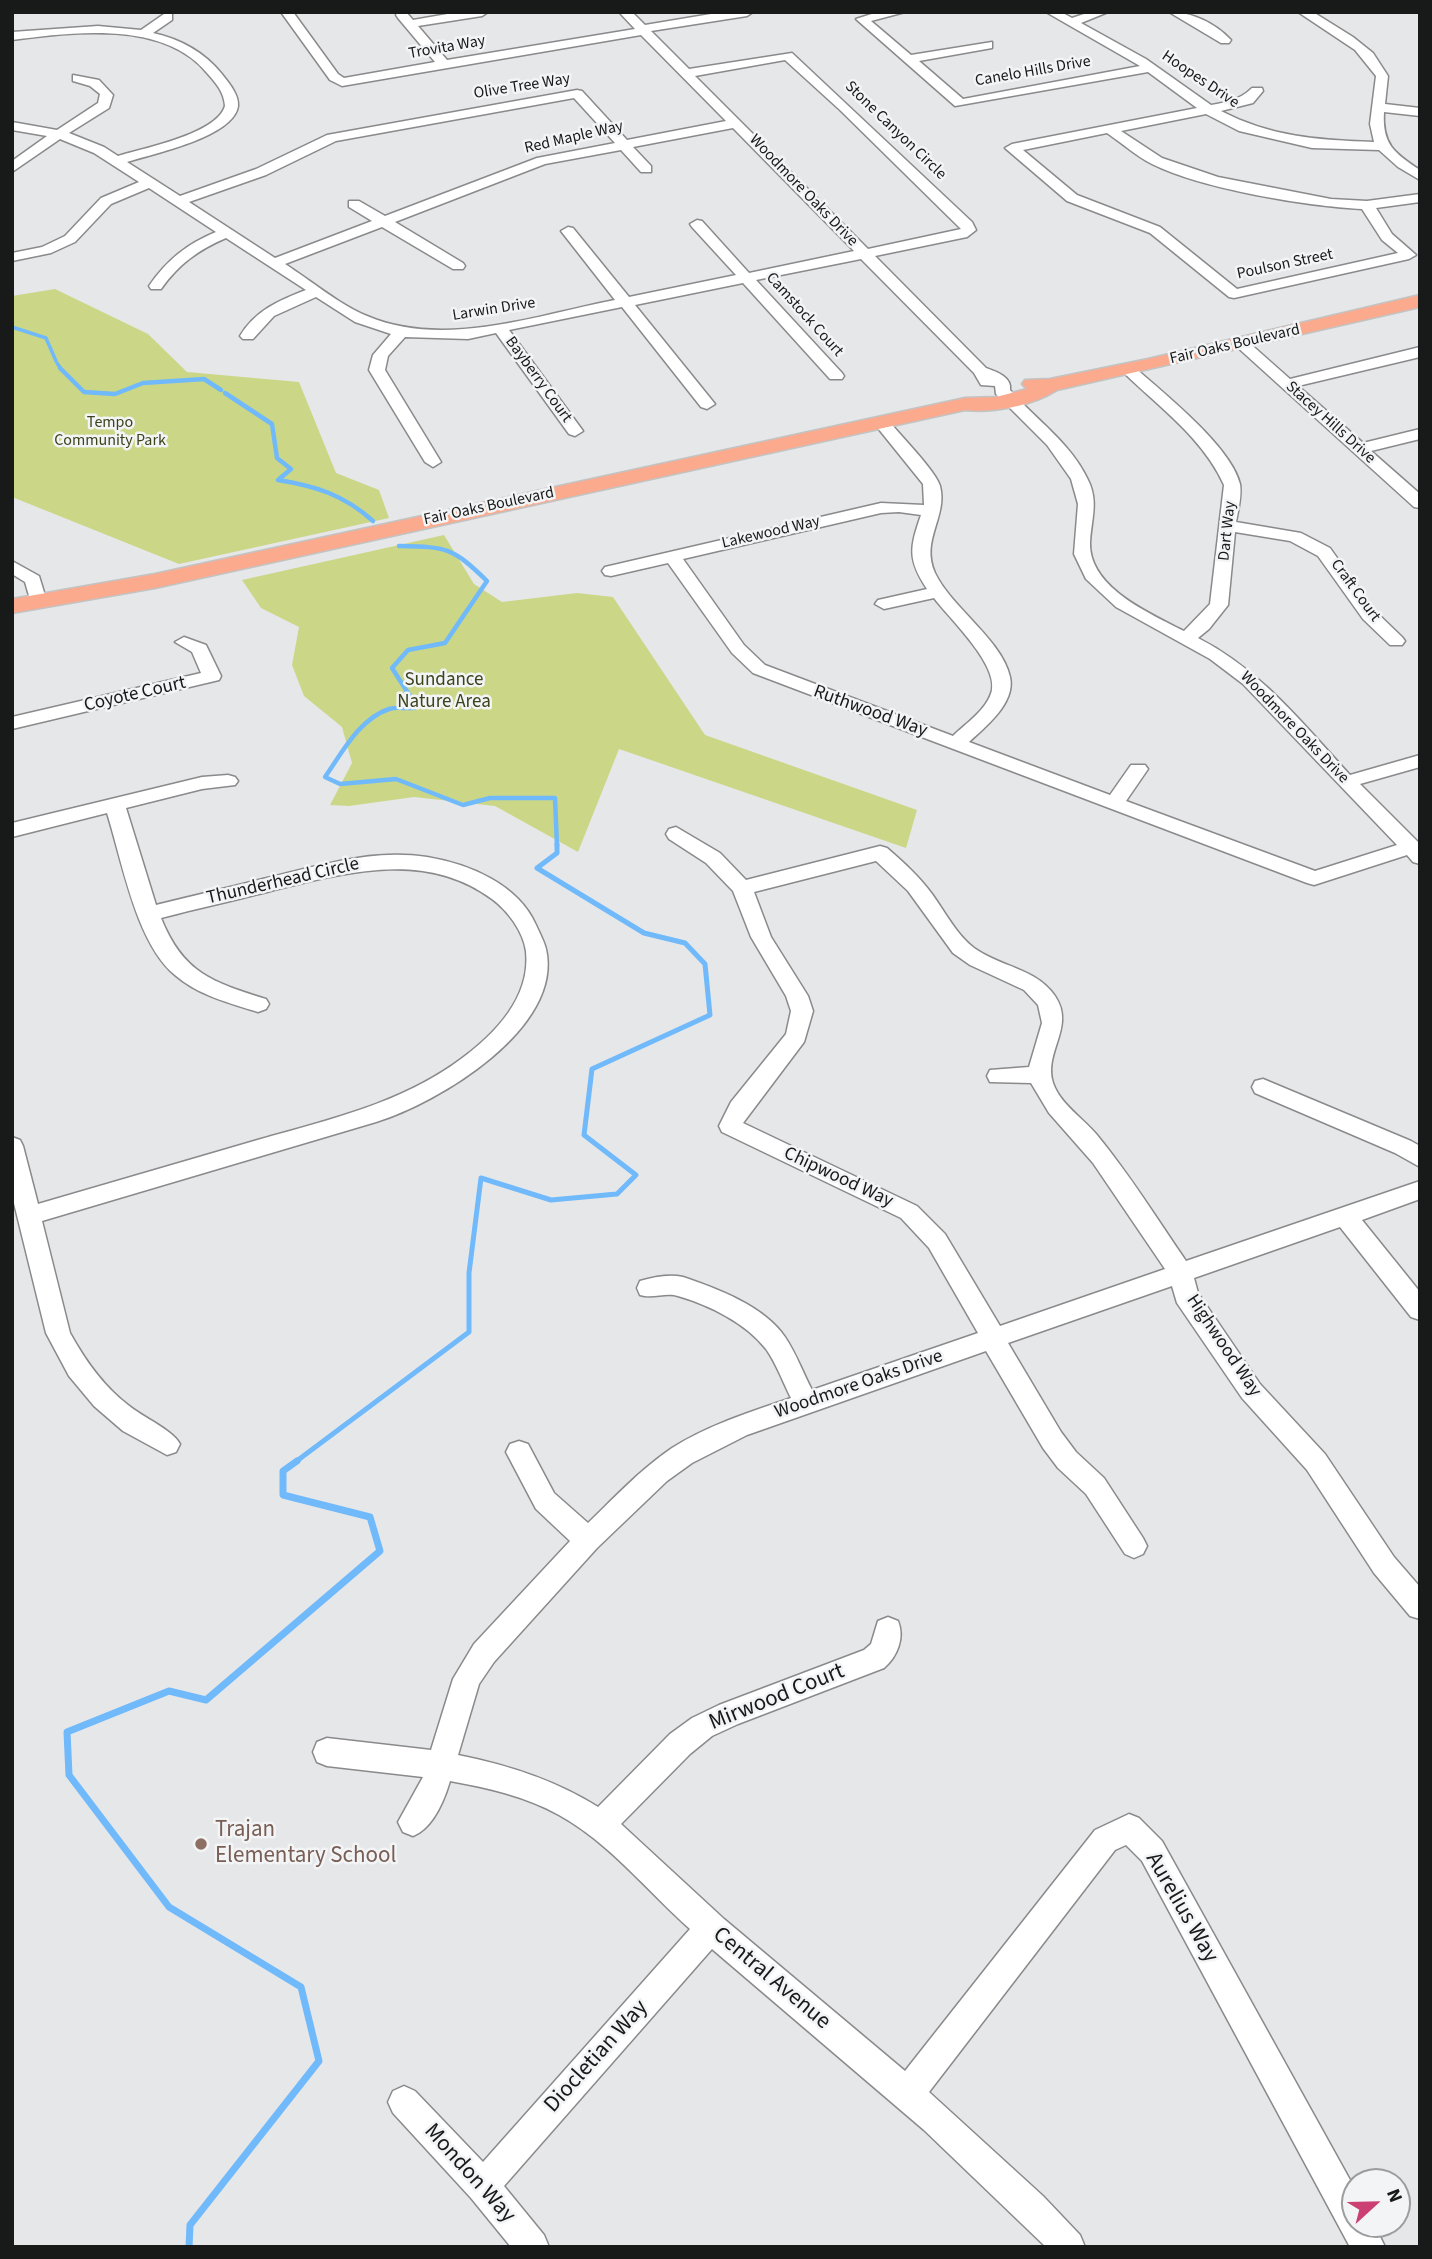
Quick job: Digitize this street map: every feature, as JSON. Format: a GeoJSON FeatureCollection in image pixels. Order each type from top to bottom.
{"type":"FeatureCollection","features":[{"type":"Feature","properties":{"kind":"main road","name":"Fair Oaks Boulevard"},"geometry":{"type":"LineString","coordinates":[[12,606],[155,581],[965,404],[981,405],[1005,395],[1036,393],[1050,385],[1420,301]]}},
{"type":"Feature","properties":{"kind":"street","name":"Trovita Way"},"geometry":{"type":"LineString","coordinates":[[287,12],[334,77],[342,82],[747,12]]}},
{"type":"Feature","properties":{"kind":"street"},"geometry":{"type":"LineString","coordinates":[[400,12],[445,66]]}},
{"type":"Feature","properties":{"kind":"street"},"geometry":{"type":"LineString","coordinates":[[410,24],[482,12]]}},
{"type":"Feature","properties":{"kind":"street","name":"Woodmore Oaks Drive"},"geometry":{"type":"LineString","coordinates":[[625,12],[981,371],[992,387],[1005,395],[1059,450],[1082,484],[1087,508],[1080,545],[1084,564],[1091,574],[1124,603],[1188,637],[1228,663],[1257,687],[1415,853]]}},
{"type":"Feature","properties":{"kind":"street","name":"Canelo Hills Drive"},"geometry":{"type":"LineString","coordinates":[[899,12],[862,19],[960,103],[1151,68]]}},
{"type":"Feature","properties":{"kind":"street","name":"Hoopes Drive"},"geometry":{"type":"LineString","coordinates":[[1052,12],[1151,68],[1209,110],[1244,128],[1283,139],[1327,146],[1382,146]]}},
{"type":"Feature","properties":{"kind":"street"},"geometry":{"type":"LineString","coordinates":[[1071,23],[1102,12]]}},
{"type":"Feature","properties":{"kind":"street"},"geometry":{"type":"LineString","coordinates":[[1175,12],[1207,27],[1224,40]]}},
{"type":"Feature","properties":{"kind":"street"},"geometry":{"type":"LineString","coordinates":[[1304,12],[1368,54],[1374,61],[1382,76],[1376,132],[1390,157],[1420,177]]}},
{"type":"Feature","properties":{"kind":"street"},"geometry":{"type":"LineString","coordinates":[[142,35],[168,17]]}},
{"type":"Feature","properties":{"kind":"street"},"geometry":{"type":"LineString","coordinates":[[12,36],[80,30],[142,35],[167,41],[199,55],[214,69],[232,104],[227,116],[208,129],[116,161]]}},
{"type":"Feature","properties":{"kind":"street"},"geometry":{"type":"LineString","coordinates":[[910,59],[988,45]]}},
{"type":"Feature","properties":{"kind":"street","name":"Stone Canyon Circle"},"geometry":{"type":"LineString","coordinates":[[688,73],[788,55],[967,225],[968,230],[962,234],[863,253]]}},
{"type":"Feature","properties":{"kind":"street"},"geometry":{"type":"LineString","coordinates":[[12,168],[31,152],[95,113],[106,102],[107,95],[98,85],[77,79]]}},
{"type":"Feature","properties":{"kind":"street","name":"Poulson Street"},"geometry":{"type":"LineString","coordinates":[[1256,91],[1248,100],[1209,110],[1012,148],[1072,198],[1155,230],[1234,294],[1409,255],[1387,237],[1367,205]]}},
{"type":"Feature","properties":{"kind":"street","name":"Olive Tree Way"},"geometry":{"type":"LineString","coordinates":[[179,201],[261,172],[323,140],[577,94],[624,144]]}},
{"type":"Feature","properties":{"kind":"street"},"geometry":{"type":"LineString","coordinates":[[1379,107],[1420,112]]}},
{"type":"Feature","properties":{"kind":"street","name":"Red Maple Way"},"geometry":{"type":"LineString","coordinates":[[275,263],[542,160],[738,123]]}},
{"type":"Feature","properties":{"kind":"street"},"geometry":{"type":"LineString","coordinates":[[404,124],[415,141]]}},
{"type":"Feature","properties":{"kind":"street","name":"Larwin Drive"},"geometry":{"type":"LineString","coordinates":[[12,126],[78,140],[116,161],[360,319],[401,332],[468,334],[863,253]]}},
{"type":"Feature","properties":{"kind":"street"},"geometry":{"type":"LineString","coordinates":[[1110,129],[1145,155],[1183,172],[1275,200],[1367,205],[1420,198]]}},
{"type":"Feature","properties":{"kind":"street"},"geometry":{"type":"LineString","coordinates":[[624,144],[646,169]]}},
{"type":"Feature","properties":{"kind":"street"},"geometry":{"type":"LineString","coordinates":[[12,257],[46,250],[71,239],[106,201],[126,190],[149,183]]}},
{"type":"Feature","properties":{"kind":"street"},"geometry":{"type":"LineString","coordinates":[[354,204],[458,265]]}},
{"type":"Feature","properties":{"kind":"street","name":"Camstock Court"},"geometry":{"type":"LineString","coordinates":[[697,224],[836,376]]}},
{"type":"Feature","properties":{"kind":"street"},"geometry":{"type":"LineString","coordinates":[[568,231],[707,404]]}},
{"type":"Feature","properties":{"kind":"street"},"geometry":{"type":"LineString","coordinates":[[156,286],[174,260],[184,252],[228,233]]}},
{"type":"Feature","properties":{"kind":"street"},"geometry":{"type":"LineString","coordinates":[[248,336],[254,324],[267,312],[317,291]]}},
{"type":"Feature","properties":{"kind":"street","name":"Bayberry Court"},"geometry":{"type":"LineString","coordinates":[[500,328],[575,431]]}},
{"type":"Feature","properties":{"kind":"street"},"geometry":{"type":"LineString","coordinates":[[401,332],[381,355],[377,370],[433,462]]}},
{"type":"Feature","properties":{"kind":"street","name":"Stacey Hills Drive"},"geometry":{"type":"LineString","coordinates":[[1241,343],[1420,503]]}},
{"type":"Feature","properties":{"kind":"street"},"geometry":{"type":"LineString","coordinates":[[1287,384],[1420,352]]}},
{"type":"Feature","properties":{"kind":"street","name":"Dart Way"},"geometry":{"type":"LineString","coordinates":[[1128,369],[1211,449],[1227,471],[1232,485],[1219,605],[1209,619],[1188,637]]}},
{"type":"Feature","properties":{"kind":"street"},"geometry":{"type":"LineString","coordinates":[[881,422],[931,483],[934,495],[933,512],[922,536],[920,559],[937,592],[994,659],[1002,679],[994,703],[957,743]]}},
{"type":"Feature","properties":{"kind":"street"},"geometry":{"type":"LineString","coordinates":[[1359,449],[1420,434]]}},
{"type":"Feature","properties":{"kind":"street","name":"Lakewood Way"},"geometry":{"type":"LineString","coordinates":[[611,571],[881,508],[933,512]]}},
{"type":"Feature","properties":{"kind":"street","name":"Craft Court"},"geometry":{"type":"LineString","coordinates":[[1229,526],[1286,534],[1324,552],[1369,615],[1396,641]]}},
{"type":"Feature","properties":{"kind":"street","name":"Ruthwood Way"},"geometry":{"type":"LineString","coordinates":[[673,557],[737,649],[759,669],[1314,878],[1415,853]]}},
{"type":"Feature","properties":{"kind":"street"},"geometry":{"type":"LineString","coordinates":[[12,566],[33,580],[38,602]]}},
{"type":"Feature","properties":{"kind":"street"},"geometry":{"type":"LineString","coordinates":[[884,604],[937,592]]}},
{"type":"Feature","properties":{"kind":"street","name":"Coyote Court"},"geometry":{"type":"LineString","coordinates":[[12,723],[212,676],[200,649],[184,642]]}},
{"type":"Feature","properties":{"kind":"street"},"geometry":{"type":"LineString","coordinates":[[1346,782],[1420,761]]}},
{"type":"Feature","properties":{"kind":"street"},"geometry":{"type":"LineString","coordinates":[[1114,804],[1138,769]]}},
{"type":"Feature","properties":{"kind":"street"},"geometry":{"type":"LineString","coordinates":[[12,830],[202,783],[228,781]]}},
{"type":"Feature","properties":{"kind":"street"},"geometry":{"type":"LineString","coordinates":[[115,806],[160,940],[174,961],[188,974],[214,989],[258,1004]]}},
{"type":"Feature","properties":{"kind":"street"},"geometry":{"type":"LineString","coordinates":[[677,834],[713,858],[742,888],[761,937],[800,1003],[801,1019],[796,1036]]}},
{"type":"Feature","properties":{"kind":"street"},"geometry":{"type":"LineString","coordinates":[[742,888],[880,853],[906,876],[956,944],[979,960],[1021,978],[1044,996],[1052,1012],[1053,1028],[1041,1058],[1040,1075],[998,1076]]}},
{"type":"Feature","properties":{"kind":"street","name":"Thunderhead Circle"},"geometry":{"type":"LineString","coordinates":[[29,1216],[376,1114],[409,1101],[444,1081],[503,1036],[523,1010],[536,972],[533,941],[524,921],[512,905],[475,879],[425,864],[386,861],[348,865],[151,914]]}},
{"type":"Feature","properties":{"kind":"street","name":"Chipwood Way"},"geometry":{"type":"LineString","coordinates":[[796,1036],[739,1108],[730,1126],[909,1212],[937,1241],[994,1338]]}},
{"type":"Feature","properties":{"kind":"street","name":"Highwood Way"},"geometry":{"type":"LineString","coordinates":[[1040,1075],[1046,1092],[1089,1141],[1181,1273],[1186,1296],[1251,1391],[1316,1462],[1384,1565],[1420,1607]]}},
{"type":"Feature","properties":{"kind":"street"},"geometry":{"type":"LineString","coordinates":[[1264,1087],[1403,1147],[1420,1158]]}},
{"type":"Feature","properties":{"kind":"street"},"geometry":{"type":"LineString","coordinates":[[12,1146],[58,1334],[69,1358],[84,1381],[106,1404],[129,1422],[167,1444]]}},
{"type":"Feature","properties":{"kind":"street","name":"Woodmore Oaks Drive"},"geometry":{"type":"LineString","coordinates":[[442,1766],[467,1679],[484,1653],[588,1539],[625,1503],[683,1455],[738,1427],[1420,1190]]}},
{"type":"Feature","properties":{"kind":"street"},"geometry":{"type":"LineString","coordinates":[[1345,1216],[1420,1310]]}},
{"type":"Feature","properties":{"kind":"street"},"geometry":{"type":"LineString","coordinates":[[649,1288],[673,1285],[683,1287],[752,1320],[776,1344],[806,1403]]}},
{"type":"Feature","properties":{"kind":"street"},"geometry":{"type":"LineString","coordinates":[[994,1338],[1001,1357],[1052,1440],[1067,1460],[1095,1486],[1134,1546]]}},
{"type":"Feature","properties":{"kind":"street"},"geometry":{"type":"LineString","coordinates":[[519,1452],[545,1501],[588,1539]]}},
{"type":"Feature","properties":{"kind":"street","name":"Mirwood Court"},"geometry":{"type":"LineString","coordinates":[[600,1825],[670,1754],[702,1727],[729,1714],[874,1659],[883,1651],[888,1630]]}},
{"type":"Feature","properties":{"kind":"street","name":"Central Avenue"},"geometry":{"type":"LineString","coordinates":[[327,1752],[442,1766],[506,1779],[568,1805],[600,1825],[711,1928],[908,2093],[1021,2197],[1068,2247]]}},
{"type":"Feature","properties":{"kind":"street"},"geometry":{"type":"LineString","coordinates":[[413,1822],[432,1793],[442,1766]]}},
{"type":"Feature","properties":{"kind":"street","name":"Aurelius Way"},"geometry":{"type":"LineString","coordinates":[[908,2093],[1105,1840],[1129,1828],[1152,1851],[1341,2197]]}},
{"type":"Feature","properties":{"kind":"street","name":"Diocletian Way"},"geometry":{"type":"LineString","coordinates":[[483,2186],[711,1928]]}},
{"type":"Feature","properties":{"kind":"street","name":"Mondon Way"},"geometry":{"type":"LineString","coordinates":[[404,2102],[483,2186],[532,2247]]}},
{"type":"Feature","properties":{"kind":"green space","name":"Tempo Community Park"},"geometry":{"type":"Polygon","coordinates":[[[55,289],[148,334],[187,372],[299,382],[336,473],[379,490],[389,518],[179,564],[12,497],[12,296],[55,289]]]}},
{"type":"Feature","properties":{"kind":"green space","name":"Sundance Nature Area"},"geometry":{"type":"Polygon","coordinates":[[[444,535],[474,584],[502,602],[577,593],[613,597],[705,735],[917,810],[906,848],[619,749],[578,852],[495,806],[414,797],[349,806],[330,805],[352,763],[342,727],[304,696],[292,665],[299,627],[261,608],[242,580],[444,535]]]}},
{"type":"Feature","properties":{"kind":"waterway"},"geometry":{"type":"LineString","coordinates":[[12,327],[46,338],[56,361]]}},
{"type":"Feature","properties":{"kind":"waterway"},"geometry":{"type":"LineString","coordinates":[[57,363],[61,369]]}},
{"type":"Feature","properties":{"kind":"waterway"},"geometry":{"type":"LineString","coordinates":[[61,369],[84,392],[115,394],[143,383],[204,379],[221,390]]}},
{"type":"Feature","properties":{"kind":"waterway"},"geometry":{"type":"LineString","coordinates":[[225,393],[272,424],[277,458],[291,469],[278,480],[329,493],[351,504],[373,521]]}},
{"type":"Feature","properties":{"kind":"waterway"},"geometry":{"type":"LineString","coordinates":[[399,546],[448,551],[465,561],[487,581],[445,643],[408,650],[392,668],[417,707],[389,709],[369,720],[352,738],[325,777],[340,784],[396,779],[463,805],[490,798],[555,798],[557,846]]}},
{"type":"Feature","properties":{"kind":"waterway"},"geometry":{"type":"LineString","coordinates":[[294,1463],[469,1332],[469,1273],[481,1178],[551,1200],[617,1194],[636,1175],[584,1135],[592,1069],[710,1015],[705,964],[685,943],[644,933],[537,868],[557,853],[557,846]]}},
{"type":"Feature","properties":{"kind":"waterway"},"geometry":{"type":"LineString","coordinates":[[189,2247],[190,2225],[319,2061],[301,1987],[169,1907],[69,1775],[67,1732],[169,1691],[206,1700],[380,1551],[370,1517],[283,1495],[283,1471],[297,1461]]}},
{"type":"Feature","properties":{"kind":"place","name":"Trajan Elementary School"},"geometry":{"type":"Point","coordinates":[201,1844]}}]}
